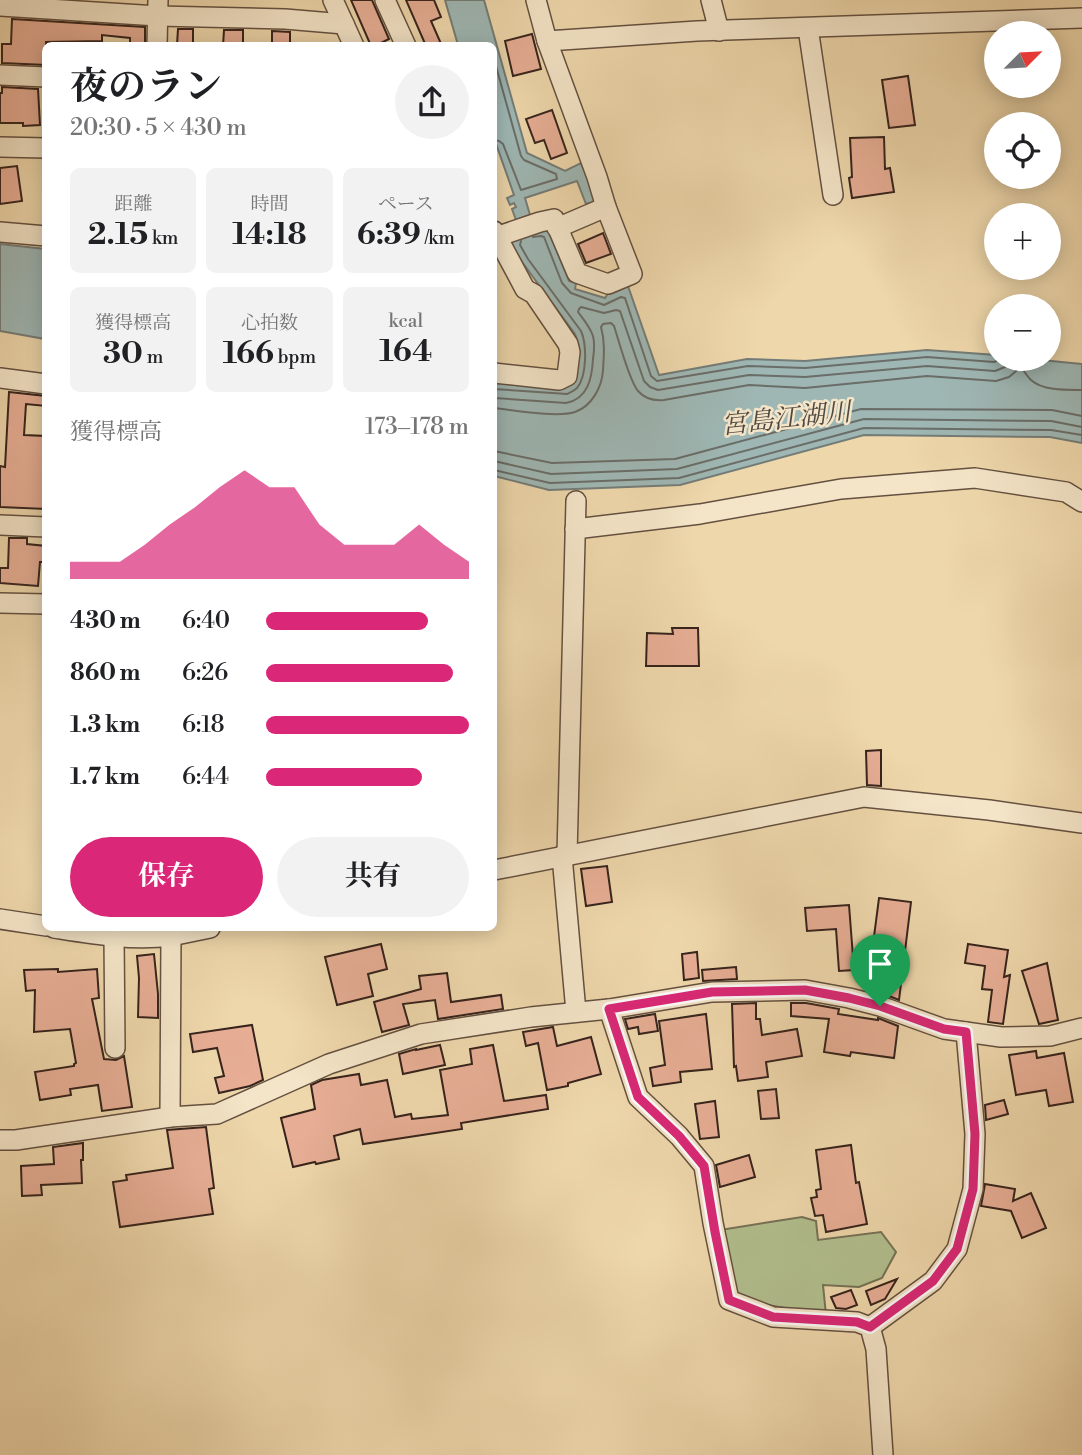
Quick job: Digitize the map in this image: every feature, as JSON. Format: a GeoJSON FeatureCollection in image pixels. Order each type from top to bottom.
{"type":"FeatureCollection","features":[{"type":"Feature","properties":{"kind":"street"},"geometry":{"type":"LineString","coordinates":[[333,0],[352,42]]}},
{"type":"Feature","properties":{"kind":"street"},"geometry":{"type":"LineString","coordinates":[[386,0],[404,42]]}},
{"type":"Feature","properties":{"kind":"street"},"geometry":{"type":"LineString","coordinates":[[497,233],[554,219],[577,274],[608,284],[632,275],[547,41],[536,0]]}},
{"type":"Feature","properties":{"kind":"street"},"geometry":{"type":"LineString","coordinates":[[711,0],[719,31]]}},
{"type":"Feature","properties":{"kind":"street"},"geometry":{"type":"LineString","coordinates":[[0,6],[158,8],[344,24]]}},
{"type":"Feature","properties":{"kind":"street"},"geometry":{"type":"LineString","coordinates":[[157,42],[158,8]]}},
{"type":"Feature","properties":{"kind":"street"},"geometry":{"type":"LineString","coordinates":[[547,41],[719,31],[1082,18]]}},
{"type":"Feature","properties":{"kind":"street"},"geometry":{"type":"LineString","coordinates":[[808,28],[833,195]]}},
{"type":"Feature","properties":{"kind":"street"},"geometry":{"type":"LineString","coordinates":[[0,75],[42,77]]}},
{"type":"Feature","properties":{"kind":"street"},"geometry":{"type":"LineString","coordinates":[[0,147],[42,148]]}},
{"type":"Feature","properties":{"kind":"street"},"geometry":{"type":"LineString","coordinates":[[557,228],[606,207]]}},
{"type":"Feature","properties":{"kind":"street"},"geometry":{"type":"LineString","coordinates":[[0,232],[42,236]]}},
{"type":"Feature","properties":{"kind":"street"},"geometry":{"type":"LineString","coordinates":[[497,238],[525,289],[534,294],[568,344],[569,352],[566,376],[559,380],[497,373]]}},
{"type":"Feature","properties":{"kind":"street"},"geometry":{"type":"LineString","coordinates":[[0,378],[42,383]]}},
{"type":"Feature","properties":{"kind":"street"},"geometry":{"type":"LineString","coordinates":[[575,530],[700,514],[841,489],[975,478],[1066,492],[1082,502]]}},
{"type":"Feature","properties":{"kind":"street"},"geometry":{"type":"LineString","coordinates":[[576,501],[565,855],[576,1012]]}},
{"type":"Feature","properties":{"kind":"street"},"geometry":{"type":"LineString","coordinates":[[0,525],[42,527]]}},
{"type":"Feature","properties":{"kind":"street"},"geometry":{"type":"LineString","coordinates":[[0,603],[42,604]]}},
{"type":"Feature","properties":{"kind":"street"},"geometry":{"type":"LineString","coordinates":[[497,869],[864,797],[1082,823]]}},
{"type":"Feature","properties":{"kind":"street"},"geometry":{"type":"LineString","coordinates":[[0,919],[42,925]]}},
{"type":"Feature","properties":{"kind":"street"},"geometry":{"type":"LineString","coordinates":[[76,931],[146,939],[195,931]]}},
{"type":"Feature","properties":{"kind":"street"},"geometry":{"type":"LineString","coordinates":[[114,936],[115,1048]]}},
{"type":"Feature","properties":{"kind":"street"},"geometry":{"type":"LineString","coordinates":[[170,936],[170,1117]]}},
{"type":"Feature","properties":{"kind":"street"},"geometry":{"type":"LineString","coordinates":[[0,1140],[55,1135],[170,1117],[217,1114],[329,1064],[421,1034],[531,1017],[609,1009],[712,992],[805,990],[870,1003],[944,1029],[1001,1037],[1050,1036],[1082,1028]]}},
{"type":"Feature","properties":{"kind":"street"},"geometry":{"type":"LineString","coordinates":[[609,1009],[638,1097],[679,1136],[704,1166],[729,1300],[773,1317],[857,1322],[870,1327]]}},
{"type":"Feature","properties":{"kind":"street"},"geometry":{"type":"LineString","coordinates":[[870,1327],[933,1281],[957,1249],[973,1189],[975,1134],[966,1032]]}},
{"type":"Feature","properties":{"kind":"street"},"geometry":{"type":"LineString","coordinates":[[870,1327],[876,1349],[883,1455]]}},
{"type":"Feature","properties":{"kind":"green space"},"geometry":{"type":"Polygon","coordinates":[[[802,1217],[816,1221],[818,1240],[881,1232],[896,1252],[882,1278],[859,1287],[823,1285],[826,1315],[756,1303],[733,1290],[720,1230],[802,1217]]]}},
{"type":"Feature","properties":{"kind":"water"},"geometry":{"type":"Polygon","coordinates":[[[445,0],[484,0],[496,42],[457,42],[445,0]]]}},
{"type":"Feature","properties":{"kind":"water"},"geometry":{"type":"Polygon","coordinates":[[[497,46],[527,153],[565,171],[581,163],[597,201],[586,204],[577,181],[525,198],[530,215],[516,220],[512,209],[516,207],[514,203],[510,205],[507,198],[514,195],[497,147],[497,46]]]}},
{"type":"Feature","properties":{"kind":"water","name":"宮島江湖川"},"geometry":{"type":"Polygon","coordinates":[[[548,230],[569,281],[576,283],[575,289],[605,298],[609,292],[613,293],[628,286],[659,375],[747,359],[805,361],[927,350],[984,354],[984,371],[1061,371],[1061,362],[1082,364],[1082,443],[1050,437],[864,435],[680,485],[549,490],[497,477],[497,382],[566,387],[577,370],[578,347],[575,334],[522,262],[508,238],[548,230]]]}},
{"type":"Feature","properties":{"kind":"water"},"geometry":{"type":"Polygon","coordinates":[[[0,244],[42,249],[42,338],[0,331],[0,244]]]}},
{"type":"Feature","properties":{"kind":"building"},"geometry":{"type":"Polygon","coordinates":[[[351,0],[372,0],[389,39],[369,42],[351,0]]]}},
{"type":"Feature","properties":{"kind":"building"},"geometry":{"type":"Polygon","coordinates":[[[406,0],[434,0],[441,17],[431,21],[440,42],[424,42],[406,0]]]}},
{"type":"Feature","properties":{"kind":"building"},"geometry":{"type":"Polygon","coordinates":[[[12,19],[145,27],[145,42],[130,42],[130,38],[102,35],[102,41],[42,42],[42,65],[2,63],[2,44],[11,44],[12,19]]]}},
{"type":"Feature","properties":{"kind":"building"},"geometry":{"type":"Polygon","coordinates":[[[178,29],[193,29],[193,42],[177,42],[178,29]]]}},
{"type":"Feature","properties":{"kind":"building"},"geometry":{"type":"Polygon","coordinates":[[[224,30],[243,30],[243,42],[223,42],[224,30]]]}},
{"type":"Feature","properties":{"kind":"building"},"geometry":{"type":"Polygon","coordinates":[[[272,31],[290,32],[290,42],[272,42],[272,31]]]}},
{"type":"Feature","properties":{"kind":"building"},"geometry":{"type":"Polygon","coordinates":[[[532,34],[541,69],[513,76],[505,41],[532,34]]]}},
{"type":"Feature","properties":{"kind":"building"},"geometry":{"type":"Polygon","coordinates":[[[908,76],[915,125],[889,128],[882,80],[908,76]]]}},
{"type":"Feature","properties":{"kind":"building"},"geometry":{"type":"Polygon","coordinates":[[[2,87],[38,89],[40,125],[0,123],[2,87]]]}},
{"type":"Feature","properties":{"kind":"building"},"geometry":{"type":"Polygon","coordinates":[[[552,110],[567,153],[551,159],[544,140],[535,143],[526,119],[552,110]]]}},
{"type":"Feature","properties":{"kind":"building"},"geometry":{"type":"Polygon","coordinates":[[[884,137],[885,169],[890,168],[894,192],[852,198],[849,178],[852,177],[850,138],[884,137]]]}},
{"type":"Feature","properties":{"kind":"building"},"geometry":{"type":"Polygon","coordinates":[[[17,166],[22,201],[0,204],[0,168],[17,166]]]}},
{"type":"Feature","properties":{"kind":"building"},"geometry":{"type":"Polygon","coordinates":[[[603,233],[611,254],[586,263],[578,244],[603,233]]]}},
{"type":"Feature","properties":{"kind":"building"},"geometry":{"type":"Polygon","coordinates":[[[9,392],[42,396],[42,406],[26,404],[24,435],[42,436],[42,509],[0,507],[0,466],[5,467],[9,392]]]}},
{"type":"Feature","properties":{"kind":"building"},"geometry":{"type":"Polygon","coordinates":[[[9,538],[27,538],[27,544],[42,546],[38,586],[0,583],[0,568],[8,568],[9,538]]]}},
{"type":"Feature","properties":{"kind":"building"},"geometry":{"type":"Polygon","coordinates":[[[672,628],[698,628],[699,666],[646,666],[647,633],[673,634],[672,628]]]}},
{"type":"Feature","properties":{"kind":"building"},"geometry":{"type":"Polygon","coordinates":[[[881,750],[881,786],[867,785],[866,751],[881,750]]]}},
{"type":"Feature","properties":{"kind":"building"},"geometry":{"type":"Polygon","coordinates":[[[607,866],[612,902],[586,906],[581,869],[607,866]]]}},
{"type":"Feature","properties":{"kind":"building"},"geometry":{"type":"Polygon","coordinates":[[[879,898],[911,902],[899,1000],[879,992],[881,976],[869,975],[879,898]]]}},
{"type":"Feature","properties":{"kind":"building"},"geometry":{"type":"Polygon","coordinates":[[[849,905],[854,970],[839,971],[836,929],[807,931],[805,908],[849,905]]]}},
{"type":"Feature","properties":{"kind":"building"},"geometry":{"type":"Polygon","coordinates":[[[381,944],[387,969],[368,974],[373,996],[337,1005],[325,957],[381,944]]]}},
{"type":"Feature","properties":{"kind":"building"},"geometry":{"type":"Polygon","coordinates":[[[968,944],[1008,950],[1004,977],[1010,975],[1003,1024],[988,1022],[992,990],[982,989],[985,966],[965,963],[968,944]]]}},
{"type":"Feature","properties":{"kind":"building"},"geometry":{"type":"Polygon","coordinates":[[[697,952],[699,978],[684,980],[682,954],[697,952]]]}},
{"type":"Feature","properties":{"kind":"building"},"geometry":{"type":"Polygon","coordinates":[[[154,954],[158,1018],[138,1017],[137,956],[154,954]]]}},
{"type":"Feature","properties":{"kind":"building"},"geometry":{"type":"Polygon","coordinates":[[[1047,963],[1058,1020],[1039,1024],[1022,971],[1047,963]]]}},
{"type":"Feature","properties":{"kind":"building"},"geometry":{"type":"Polygon","coordinates":[[[736,967],[737,979],[703,981],[702,970],[736,967]]]}},
{"type":"Feature","properties":{"kind":"building"},"geometry":{"type":"Polygon","coordinates":[[[58,969],[58,972],[97,969],[99,998],[92,999],[104,1059],[116,1060],[124,1056],[132,1107],[102,1111],[98,1085],[70,1089],[71,1095],[40,1100],[35,1072],[74,1066],[76,1063],[70,1029],[34,1032],[35,990],[26,991],[24,970],[58,969]]]}},
{"type":"Feature","properties":{"kind":"building"},"geometry":{"type":"Polygon","coordinates":[[[447,973],[451,1002],[501,995],[503,1009],[438,1019],[435,1000],[403,1004],[409,1025],[382,1032],[374,1002],[421,989],[419,976],[447,973]]]}},
{"type":"Feature","properties":{"kind":"building"},"geometry":{"type":"Polygon","coordinates":[[[756,1003],[756,1019],[760,1019],[762,1035],[797,1029],[802,1056],[766,1062],[768,1077],[738,1081],[736,1066],[734,1067],[732,1004],[756,1003]]]}},
{"type":"Feature","properties":{"kind":"building"},"geometry":{"type":"Polygon","coordinates":[[[791,1003],[839,1009],[838,1014],[878,1018],[898,1026],[894,1058],[851,1052],[850,1056],[824,1052],[829,1019],[791,1016],[791,1003]]]}},
{"type":"Feature","properties":{"kind":"building"},"geometry":{"type":"Polygon","coordinates":[[[655,1014],[658,1031],[639,1034],[638,1027],[628,1029],[625,1019],[655,1014]]]}},
{"type":"Feature","properties":{"kind":"building"},"geometry":{"type":"Polygon","coordinates":[[[706,1014],[712,1069],[680,1072],[681,1082],[653,1086],[650,1068],[665,1065],[659,1021],[706,1014]]]}},
{"type":"Feature","properties":{"kind":"building"},"geometry":{"type":"Polygon","coordinates":[[[252,1025],[263,1080],[219,1093],[215,1078],[224,1076],[217,1048],[193,1052],[190,1034],[252,1025]]]}},
{"type":"Feature","properties":{"kind":"building"},"geometry":{"type":"Polygon","coordinates":[[[553,1027],[557,1046],[591,1037],[601,1074],[568,1083],[568,1086],[547,1090],[538,1043],[526,1046],[523,1032],[553,1027]]]}},
{"type":"Feature","properties":{"kind":"building"},"geometry":{"type":"Polygon","coordinates":[[[440,1045],[445,1065],[403,1074],[399,1054],[440,1045]]]}},
{"type":"Feature","properties":{"kind":"building"},"geometry":{"type":"Polygon","coordinates":[[[493,1045],[504,1101],[546,1095],[548,1109],[461,1123],[462,1129],[363,1144],[360,1129],[334,1136],[339,1159],[293,1167],[281,1118],[315,1109],[311,1085],[322,1080],[359,1074],[361,1085],[387,1080],[395,1117],[411,1114],[412,1119],[448,1115],[440,1070],[472,1064],[470,1049],[493,1045]]]}},
{"type":"Feature","properties":{"kind":"building"},"geometry":{"type":"Polygon","coordinates":[[[1036,1051],[1037,1058],[1064,1053],[1073,1102],[1049,1106],[1046,1090],[1016,1095],[1009,1055],[1036,1051]]]}},
{"type":"Feature","properties":{"kind":"building"},"geometry":{"type":"Polygon","coordinates":[[[776,1089],[779,1118],[761,1119],[758,1091],[776,1089]]]}},
{"type":"Feature","properties":{"kind":"building"},"geometry":{"type":"Polygon","coordinates":[[[1004,1100],[1008,1114],[986,1120],[985,1105],[1004,1100]]]}},
{"type":"Feature","properties":{"kind":"building"},"geometry":{"type":"Polygon","coordinates":[[[715,1101],[719,1137],[700,1139],[695,1104],[715,1101]]]}},
{"type":"Feature","properties":{"kind":"building"},"geometry":{"type":"Polygon","coordinates":[[[206,1127],[214,1188],[209,1189],[213,1214],[120,1227],[113,1182],[127,1180],[126,1175],[173,1168],[167,1130],[206,1127]]]}},
{"type":"Feature","properties":{"kind":"building"},"geometry":{"type":"Polygon","coordinates":[[[83,1143],[82,1183],[41,1185],[42,1195],[22,1196],[21,1166],[54,1164],[53,1147],[83,1143]]]}},
{"type":"Feature","properties":{"kind":"building"},"geometry":{"type":"Polygon","coordinates":[[[851,1145],[856,1183],[859,1182],[867,1224],[826,1232],[823,1215],[815,1216],[811,1198],[817,1197],[816,1190],[821,1189],[816,1150],[851,1145]]]}},
{"type":"Feature","properties":{"kind":"building"},"geometry":{"type":"Polygon","coordinates":[[[749,1155],[755,1177],[720,1187],[716,1165],[749,1155]]]}},
{"type":"Feature","properties":{"kind":"building"},"geometry":{"type":"Polygon","coordinates":[[[985,1184],[1015,1189],[1013,1201],[1031,1193],[1046,1228],[1022,1238],[1011,1211],[981,1206],[985,1184]]]}},
{"type":"Feature","properties":{"kind":"building"},"geometry":{"type":"Polygon","coordinates":[[[897,1279],[885,1299],[871,1305],[866,1291],[897,1279]]]}},
{"type":"Feature","properties":{"kind":"building"},"geometry":{"type":"Polygon","coordinates":[[[851,1290],[857,1305],[846,1309],[836,1308],[831,1297],[851,1290]]]}},
{"type":"Feature","properties":{"kind":"route"},"geometry":{"type":"LineString","coordinates":[[805,990],[880,1006],[944,1029],[966,1032],[975,1134],[973,1189],[957,1249],[933,1281],[870,1327],[857,1322],[773,1317],[729,1300],[704,1166],[679,1136],[638,1097],[609,1009],[712,992],[805,990]]}}]}
